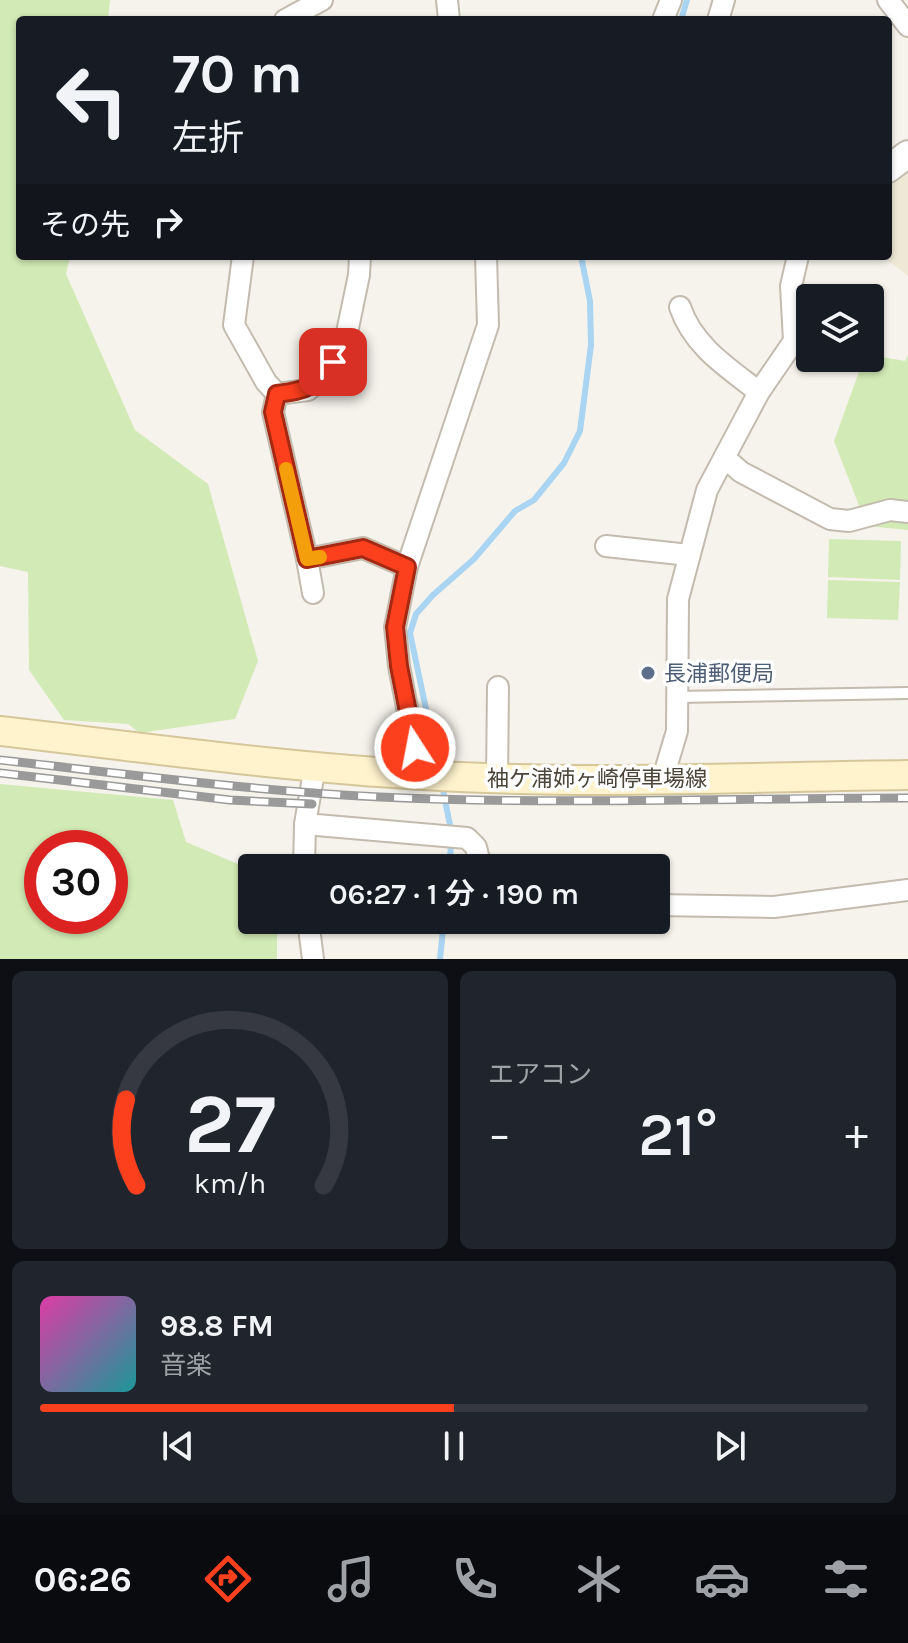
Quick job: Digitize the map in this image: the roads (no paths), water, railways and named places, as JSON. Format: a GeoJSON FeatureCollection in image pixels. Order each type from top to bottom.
{"type":"FeatureCollection","features":[{"type":"Feature","properties":{"kind":"main road","name":"袖ケ浦姉ヶ崎停車場線"},"geometry":{"type":"LineString","coordinates":[[0,731],[315,766],[497,779],[908,775]]}},
{"type":"Feature","properties":{"kind":"street"},"geometry":{"type":"LineString","coordinates":[[294,16],[322,0]]}},
{"type":"Feature","properties":{"kind":"street"},"geometry":{"type":"LineString","coordinates":[[888,0],[908,26]]}},
{"type":"Feature","properties":{"kind":"street"},"geometry":{"type":"LineString","coordinates":[[242,260],[234,325],[266,382],[277,394]]}},
{"type":"Feature","properties":{"kind":"street"},"geometry":{"type":"LineString","coordinates":[[277,394],[308,390],[323,377],[344,347],[360,260]]}},
{"type":"Feature","properties":{"kind":"street"},"geometry":{"type":"LineString","coordinates":[[420,775],[399,666],[395,627],[407,567],[488,325],[486,260]]}},
{"type":"Feature","properties":{"kind":"street"},"geometry":{"type":"LineString","coordinates":[[663,778],[677,731],[678,599],[689,555],[707,490],[759,392],[794,341],[791,286],[797,260]]}},
{"type":"Feature","properties":{"kind":"street"},"geometry":{"type":"LineString","coordinates":[[680,307],[686,324],[708,352],[759,392]]}},
{"type":"Feature","properties":{"kind":"street"},"geometry":{"type":"LineString","coordinates":[[277,394],[273,412],[313,593]]}},
{"type":"Feature","properties":{"kind":"street"},"geometry":{"type":"LineString","coordinates":[[725,458],[741,472],[830,519],[849,521],[890,510],[908,512]]}},
{"type":"Feature","properties":{"kind":"street"},"geometry":{"type":"LineString","coordinates":[[606,546],[689,555]]}},
{"type":"Feature","properties":{"kind":"street"},"geometry":{"type":"LineString","coordinates":[[307,559],[363,548],[407,567]]}},
{"type":"Feature","properties":{"kind":"street"},"geometry":{"type":"LineString","coordinates":[[497,779],[498,687]]}},
{"type":"Feature","properties":{"kind":"street"},"geometry":{"type":"LineString","coordinates":[[304,854],[305,824],[315,766]]}},
{"type":"Feature","properties":{"kind":"street"},"geometry":{"type":"LineString","coordinates":[[305,824],[467,838],[476,847],[478,854]]}},
{"type":"Feature","properties":{"kind":"street"},"geometry":{"type":"LineString","coordinates":[[670,905],[774,907],[908,890]]}},
{"type":"Feature","properties":{"kind":"street"},"geometry":{"type":"LineString","coordinates":[[310,934],[313,959]]}},
{"type":"Feature","properties":{"kind":"lane"},"geometry":{"type":"LineString","coordinates":[[677,697],[908,693]]}},
{"type":"Feature","properties":{"kind":"waterway"},"geometry":{"type":"LineString","coordinates":[[682,16],[687,0]]}},
{"type":"Feature","properties":{"kind":"waterway"},"geometry":{"type":"LineString","coordinates":[[438,766],[410,633],[416,614],[433,595],[474,559],[515,511],[534,500],[564,463],[580,431],[591,345],[590,301],[582,260]]}},
{"type":"Feature","properties":{"kind":"waterway"},"geometry":{"type":"LineString","coordinates":[[442,785],[452,835],[450,854]]}},
{"type":"Feature","properties":{"kind":"waterway"},"geometry":{"type":"LineString","coordinates":[[440,959],[443,934]]}},
{"type":"Feature","properties":{"kind":"railway"},"geometry":{"type":"LineString","coordinates":[[0,760],[237,786],[380,797],[578,801],[908,798]]}},
{"type":"Feature","properties":{"kind":"railway"},"geometry":{"type":"LineString","coordinates":[[0,773],[230,800],[312,804]]}},
{"type":"Feature","properties":{"kind":"place","name":"長浦郵便局"},"geometry":{"type":"Point","coordinates":[648,673]}}]}
